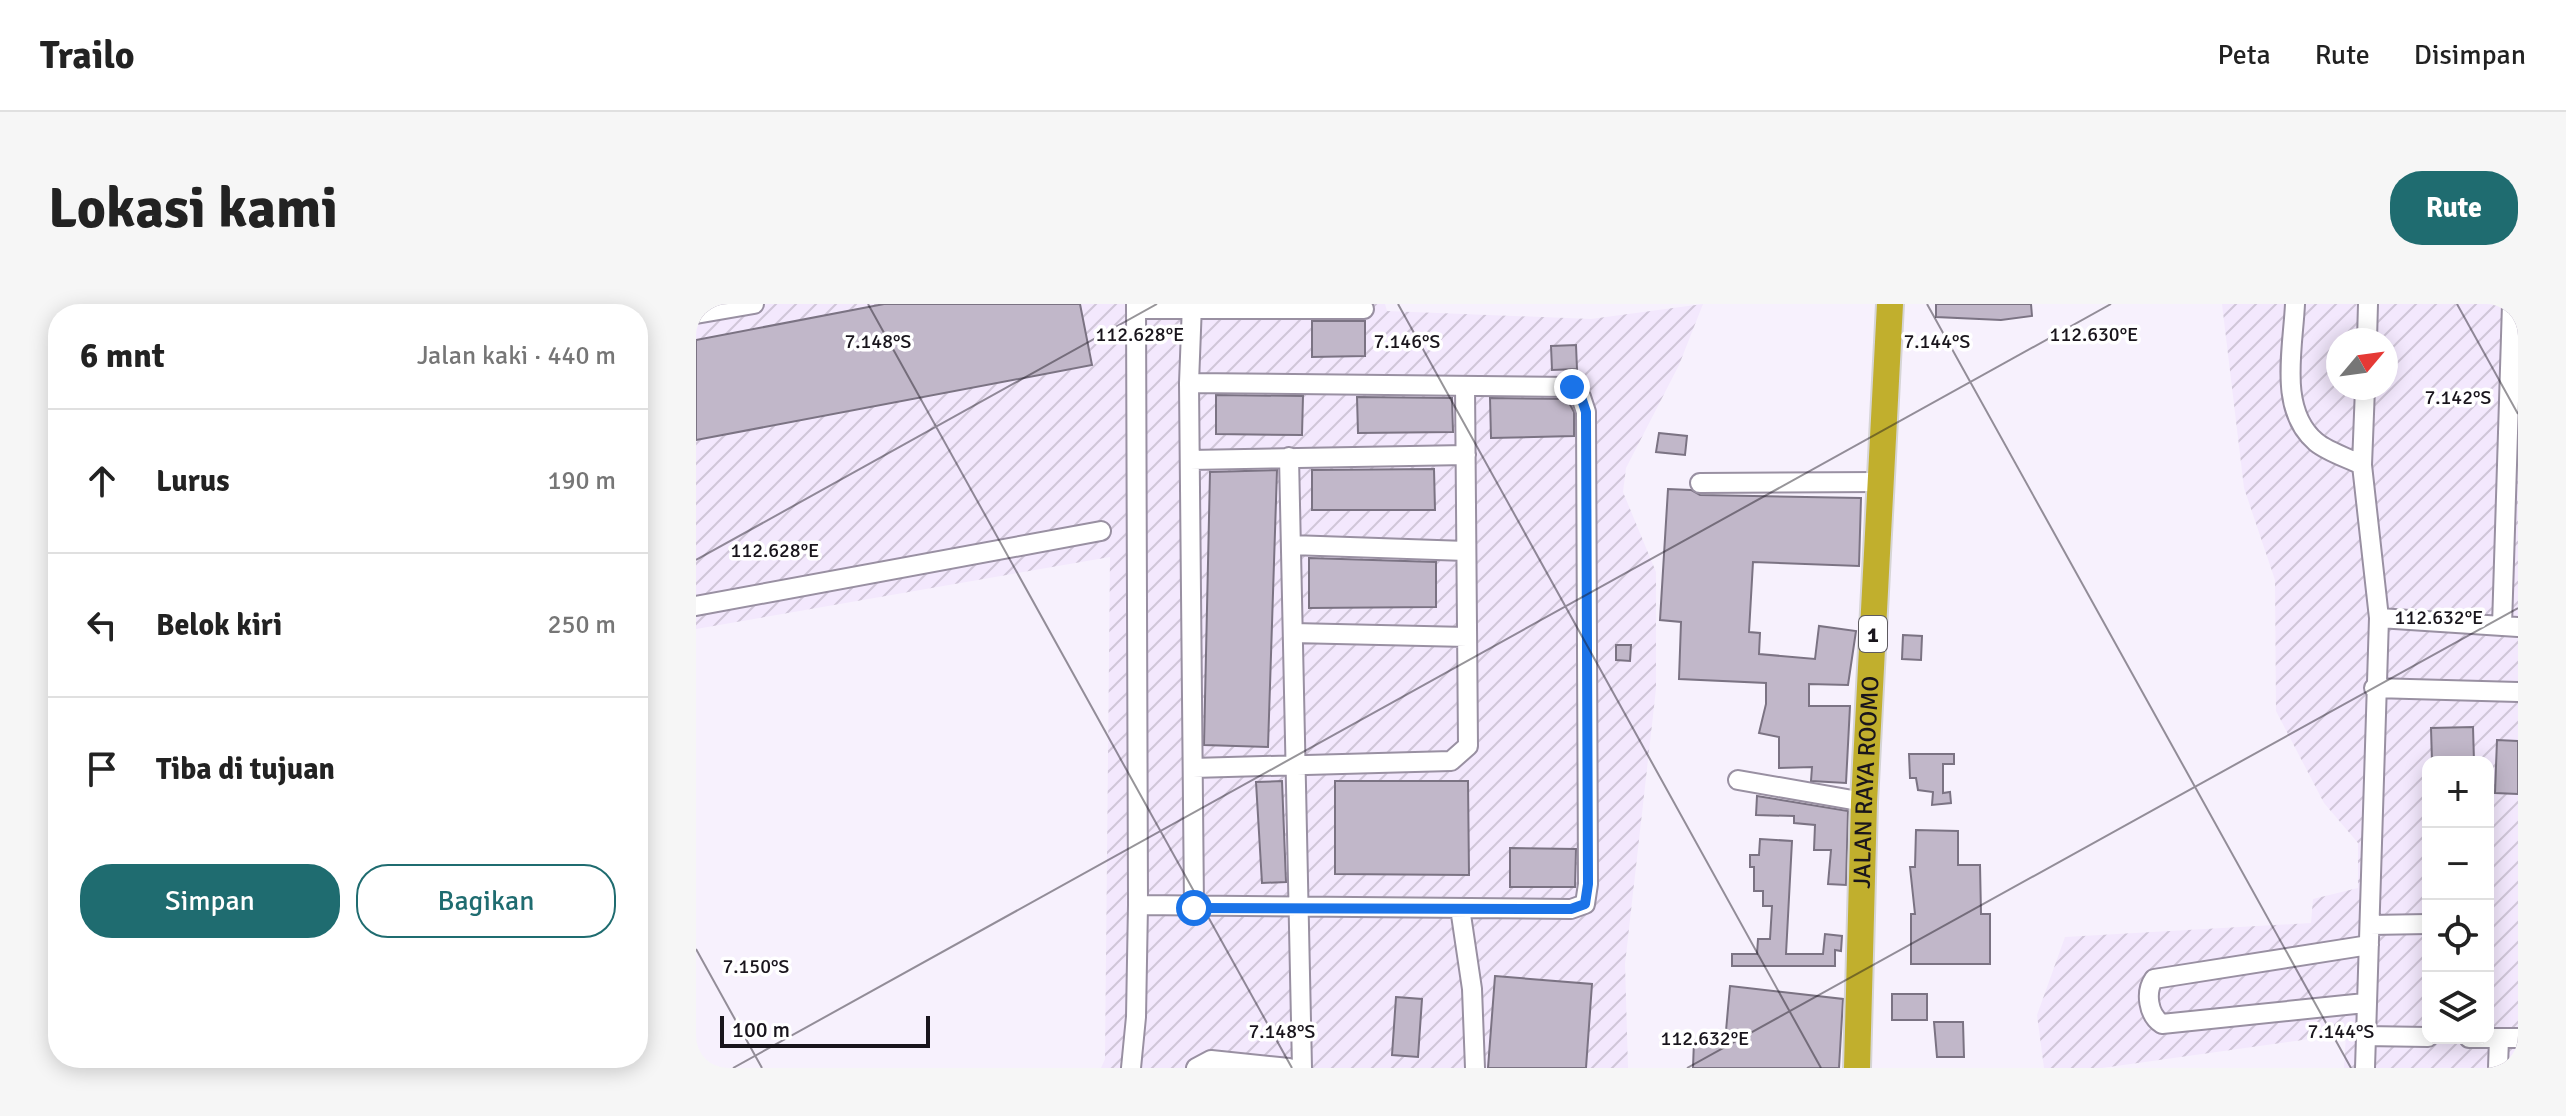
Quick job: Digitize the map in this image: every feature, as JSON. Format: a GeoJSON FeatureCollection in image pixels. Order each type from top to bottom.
{"type":"FeatureCollection","features":[{"type":"Feature","properties":{"kind":"highway","name":"JALAN RAYA ROOMO"},"geometry":{"type":"LineString","coordinates":[[1857,1068],[1864,802],[1890,304]]}},
{"type":"Feature","properties":{"kind":"lane"},"geometry":{"type":"LineString","coordinates":[[696,314],[754,304]]}},
{"type":"Feature","properties":{"kind":"lane"},"geometry":{"type":"LineString","coordinates":[[2295,304],[2291,400],[2298,422],[2317,444],[2362,465]]}},
{"type":"Feature","properties":{"kind":"lane"},"geometry":{"type":"LineString","coordinates":[[2367,328],[2368,304]]}},
{"type":"Feature","properties":{"kind":"lane"},"geometry":{"type":"LineString","coordinates":[[2379,618],[2510,627],[2512,304]]}},
{"type":"Feature","properties":{"kind":"lane"},"geometry":{"type":"LineString","coordinates":[[1131,1068],[1136,1017],[1138,905],[1136,306],[1364,309]]}},
{"type":"Feature","properties":{"kind":"lane"},"geometry":{"type":"LineString","coordinates":[[1192,306],[1189,383],[1194,908]]}},
{"type":"Feature","properties":{"kind":"lane"},"geometry":{"type":"LineString","coordinates":[[1138,905],[1194,908],[1571,909],[1585,904],[1588,884],[1586,412],[1581,397],[1572,387],[1189,383]]}},
{"type":"Feature","properties":{"kind":"lane"},"geometry":{"type":"LineString","coordinates":[[1193,768],[1451,761],[1462,755],[1468,746],[1465,386]]}},
{"type":"Feature","properties":{"kind":"lane"},"geometry":{"type":"LineString","coordinates":[[2365,400],[2362,465],[2379,618],[2374,688],[2365,1068]]}},
{"type":"Feature","properties":{"kind":"lane"},"geometry":{"type":"LineString","coordinates":[[1190,460],[1466,455]]}},
{"type":"Feature","properties":{"kind":"lane"},"geometry":{"type":"LineString","coordinates":[[1289,457],[1302,1068]]}},
{"type":"Feature","properties":{"kind":"lane"},"geometry":{"type":"LineString","coordinates":[[1700,483],[1879,482]]}},
{"type":"Feature","properties":{"kind":"lane"},"geometry":{"type":"LineString","coordinates":[[696,606],[1101,531]]}},
{"type":"Feature","properties":{"kind":"lane"},"geometry":{"type":"LineString","coordinates":[[1291,545],[1466,551]]}},
{"type":"Feature","properties":{"kind":"lane"},"geometry":{"type":"LineString","coordinates":[[1293,633],[1467,637]]}},
{"type":"Feature","properties":{"kind":"lane"},"geometry":{"type":"LineString","coordinates":[[2374,688],[2518,692]]}},
{"type":"Feature","properties":{"kind":"lane"},"geometry":{"type":"LineString","coordinates":[[1738,780],[1864,802]]}},
{"type":"Feature","properties":{"kind":"lane"},"geometry":{"type":"LineString","coordinates":[[1460,908],[1472,989],[1475,1068]]}},
{"type":"Feature","properties":{"kind":"lane"},"geometry":{"type":"LineString","coordinates":[[2370,925],[2422,924]]}},
{"type":"Feature","properties":{"kind":"lane"},"geometry":{"type":"LineString","coordinates":[[2365,1003],[2162,1024],[2152,1015],[2148,991],[2154,979],[2369,945]]}},
{"type":"Feature","properties":{"kind":"lane"},"geometry":{"type":"LineString","coordinates":[[2365,1036],[2421,1037]]}},
{"type":"Feature","properties":{"kind":"lane"},"geometry":{"type":"LineString","coordinates":[[2498,1068],[2509,1038]]}},
{"type":"Feature","properties":{"kind":"lane"},"geometry":{"type":"LineString","coordinates":[[1196,1068],[1211,1060],[1289,1068]]}},
{"type":"Feature","properties":{"kind":"shaded area"},"geometry":{"type":"Polygon","coordinates":[[[696,304],[1385,304],[1387,311],[1591,319],[1703,304],[1679,365],[1626,468],[1623,492],[1656,572],[1656,689],[1625,964],[1628,1068],[1101,1068],[1105,1059],[1110,557],[696,629],[696,304]]]}},
{"type":"Feature","properties":{"kind":"shaded area"},"geometry":{"type":"Polygon","coordinates":[[[2222,304],[2518,304],[2518,1068],[2344,1068],[2346,1034],[2102,1068],[2044,1068],[2037,1015],[2065,937],[2311,923],[2313,899],[2358,888],[2358,843],[2324,803],[2276,711],[2275,580],[2244,488],[2222,304]]]}},
{"type":"Feature","properties":{"kind":"building"},"geometry":{"type":"Polygon","coordinates":[[[884,304],[1080,304],[1092,365],[696,440],[696,340],[884,304]]]}},
{"type":"Feature","properties":{"kind":"building"},"geometry":{"type":"Polygon","coordinates":[[[1936,304],[2031,304],[2032,316],[2001,320],[1936,317],[1936,304]]]}},
{"type":"Feature","properties":{"kind":"building"},"geometry":{"type":"Polygon","coordinates":[[[1312,321],[1365,321],[1365,356],[1312,357],[1312,321]]]}},
{"type":"Feature","properties":{"kind":"building"},"geometry":{"type":"Polygon","coordinates":[[[1576,345],[1577,369],[1552,370],[1551,346],[1576,345]]]}},
{"type":"Feature","properties":{"kind":"building"},"geometry":{"type":"Polygon","coordinates":[[[1216,395],[1303,396],[1302,435],[1216,434],[1216,395]]]}},
{"type":"Feature","properties":{"kind":"building"},"geometry":{"type":"Polygon","coordinates":[[[1357,397],[1452,398],[1453,432],[1358,433],[1357,397]]]}},
{"type":"Feature","properties":{"kind":"building"},"geometry":{"type":"Polygon","coordinates":[[[1490,398],[1567,399],[1574,412],[1574,436],[1491,438],[1490,398]]]}},
{"type":"Feature","properties":{"kind":"building"},"geometry":{"type":"Polygon","coordinates":[[[1659,433],[1687,436],[1685,455],[1656,452],[1659,433]]]}},
{"type":"Feature","properties":{"kind":"building"},"geometry":{"type":"Polygon","coordinates":[[[1434,469],[1435,510],[1312,510],[1312,470],[1434,469]]]}},
{"type":"Feature","properties":{"kind":"building"},"geometry":{"type":"Polygon","coordinates":[[[1277,470],[1268,747],[1204,745],[1210,472],[1277,470]]]}},
{"type":"Feature","properties":{"kind":"building"},"geometry":{"type":"Polygon","coordinates":[[[1668,489],[1691,490],[1700,495],[1861,498],[1859,566],[1753,562],[1749,632],[1760,633],[1759,654],[1815,659],[1819,626],[1856,631],[1848,685],[1809,684],[1809,706],[1850,706],[1846,783],[1811,781],[1812,767],[1779,768],[1779,737],[1759,733],[1766,704],[1766,683],[1679,679],[1681,622],[1660,620],[1668,489]]]}},
{"type":"Feature","properties":{"kind":"building"},"geometry":{"type":"Polygon","coordinates":[[[1309,558],[1436,562],[1436,607],[1309,608],[1309,558]]]}},
{"type":"Feature","properties":{"kind":"building"},"geometry":{"type":"Polygon","coordinates":[[[1903,635],[1922,636],[1921,660],[1902,659],[1903,635]]]}},
{"type":"Feature","properties":{"kind":"building"},"geometry":{"type":"Polygon","coordinates":[[[1616,645],[1631,645],[1630,661],[1616,660],[1616,645]]]}},
{"type":"Feature","properties":{"kind":"building"},"geometry":{"type":"Polygon","coordinates":[[[2473,727],[2474,756],[2432,756],[2431,728],[2473,727]]]}},
{"type":"Feature","properties":{"kind":"building"},"geometry":{"type":"Polygon","coordinates":[[[2497,740],[2518,741],[2518,794],[2495,793],[2497,740]]]}},
{"type":"Feature","properties":{"kind":"building"},"geometry":{"type":"Polygon","coordinates":[[[1909,754],[1954,754],[1954,764],[1943,764],[1943,793],[1950,792],[1951,803],[1932,805],[1933,792],[1918,790],[1916,778],[1910,778],[1909,754]]]}},
{"type":"Feature","properties":{"kind":"building"},"geometry":{"type":"Polygon","coordinates":[[[1282,781],[1286,882],[1262,883],[1256,782],[1282,781]]]}},
{"type":"Feature","properties":{"kind":"building"},"geometry":{"type":"Polygon","coordinates":[[[1335,781],[1468,781],[1469,875],[1335,874],[1335,781]]]}},
{"type":"Feature","properties":{"kind":"building"},"geometry":{"type":"Polygon","coordinates":[[[1757,796],[1848,811],[1846,885],[1828,884],[1831,850],[1814,850],[1815,825],[1794,823],[1794,816],[1756,815],[1757,796]]]}},
{"type":"Feature","properties":{"kind":"building"},"geometry":{"type":"Polygon","coordinates":[[[1916,830],[1958,831],[1958,865],[1980,865],[1981,914],[1990,914],[1990,964],[1911,964],[1911,914],[1915,914],[1910,867],[1915,867],[1916,830]]]}},
{"type":"Feature","properties":{"kind":"building"},"geometry":{"type":"Polygon","coordinates":[[[1760,839],[1792,841],[1786,954],[1823,954],[1825,934],[1842,936],[1841,951],[1835,950],[1835,966],[1732,966],[1732,954],[1757,954],[1758,939],[1770,939],[1772,906],[1763,906],[1763,891],[1754,891],[1754,867],[1750,867],[1750,855],[1759,855],[1760,839]]]}},
{"type":"Feature","properties":{"kind":"building"},"geometry":{"type":"Polygon","coordinates":[[[1510,848],[1576,849],[1575,887],[1510,887],[1510,848]]]}},
{"type":"Feature","properties":{"kind":"building"},"geometry":{"type":"Polygon","coordinates":[[[1495,976],[1592,984],[1586,1068],[1488,1068],[1495,976]]]}},
{"type":"Feature","properties":{"kind":"building"},"geometry":{"type":"Polygon","coordinates":[[[1730,986],[1843,999],[1839,1068],[1693,1068],[1694,1040],[1725,1042],[1730,986]]]}},
{"type":"Feature","properties":{"kind":"building"},"geometry":{"type":"Polygon","coordinates":[[[1892,994],[1927,994],[1927,1020],[1892,1020],[1892,994]]]}},
{"type":"Feature","properties":{"kind":"building"},"geometry":{"type":"Polygon","coordinates":[[[1396,997],[1422,999],[1418,1057],[1392,1055],[1396,997]]]}},
{"type":"Feature","properties":{"kind":"building"},"geometry":{"type":"Polygon","coordinates":[[[1934,1022],[1963,1022],[1964,1057],[1937,1057],[1934,1022]]]}},
{"type":"Feature","properties":{"kind":"route"},"geometry":{"type":"LineString","coordinates":[[1194,908],[1571,909],[1585,904],[1588,884],[1586,412],[1581,397],[1572,387]]}}]}
